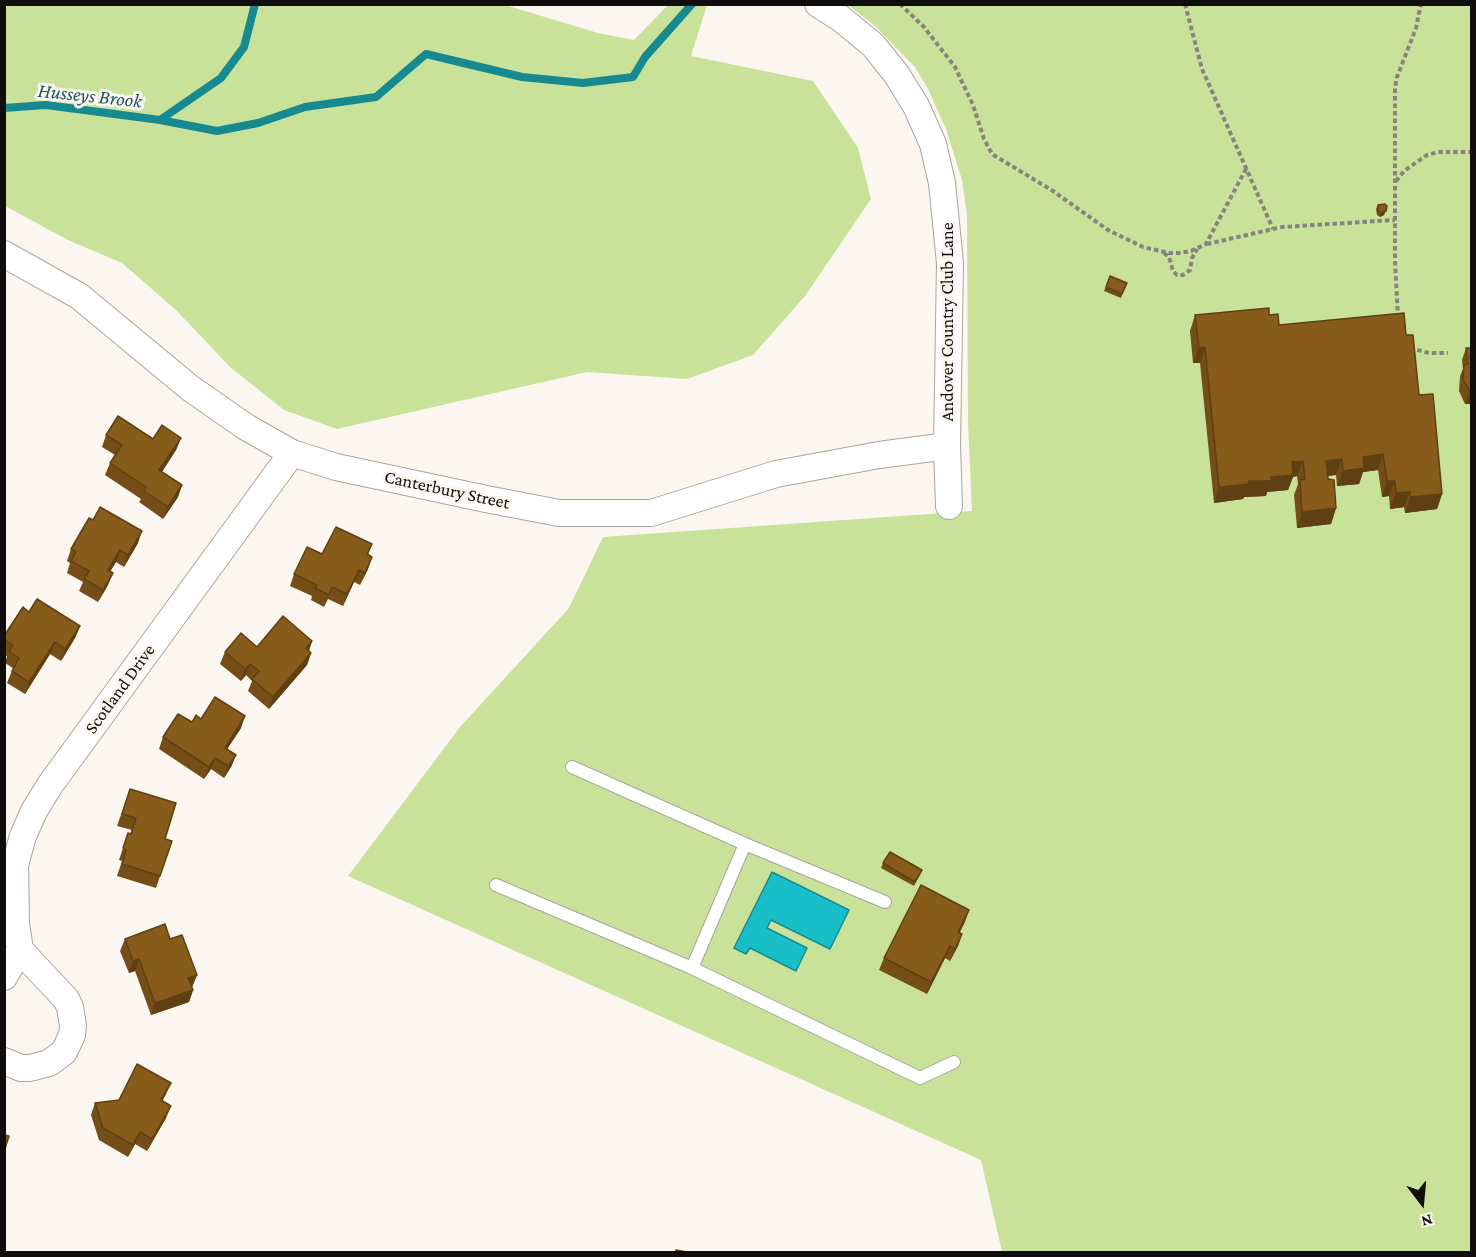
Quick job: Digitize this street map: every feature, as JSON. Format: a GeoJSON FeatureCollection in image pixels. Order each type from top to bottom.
{"type":"FeatureCollection","features":[{"type":"Feature","properties":{"kind":"street","name":"Andover Country Club Lane"},"geometry":{"type":"LineString","coordinates":[[818,4],[840,18],[873,45],[897,75],[916,106],[933,144],[942,183],[950,263],[947,446],[949,506]]}},
{"type":"Feature","properties":{"kind":"street","name":"Canterbury Street"},"geometry":{"type":"LineString","coordinates":[[4,254],[79,296],[190,388],[246,427],[292,453],[336,467],[559,513],[651,513],[776,474],[879,454],[947,446]]}},
{"type":"Feature","properties":{"kind":"street","name":"Scotland Drive"},"geometry":{"type":"LineString","coordinates":[[20,950],[16,923],[15,865],[23,836],[34,811],[50,784],[292,453]]}},
{"type":"Feature","properties":{"kind":"street"},"geometry":{"type":"LineString","coordinates":[[4,977],[20,950],[66,999],[74,1026],[64,1052],[49,1063],[21,1068],[4,1061]]}},
{"type":"Feature","properties":{"kind":"lane"},"geometry":{"type":"LineString","coordinates":[[572,768],[885,903]]}},
{"type":"Feature","properties":{"kind":"lane"},"geometry":{"type":"LineString","coordinates":[[692,968],[745,844]]}},
{"type":"Feature","properties":{"kind":"lane"},"geometry":{"type":"LineString","coordinates":[[496,885],[692,968],[920,1078],[954,1062]]}},
{"type":"Feature","properties":{"kind":"path"},"geometry":{"type":"LineString","coordinates":[[900,4],[924,27],[955,67],[992,154],[1053,191],[1108,230],[1143,247],[1164,252],[1185,252],[1206,244],[1282,227],[1395,220]]}},
{"type":"Feature","properties":{"kind":"path"},"geometry":{"type":"LineString","coordinates":[[1185,4],[1202,69],[1273,230]]}},
{"type":"Feature","properties":{"kind":"path"},"geometry":{"type":"LineString","coordinates":[[1398,323],[1395,88],[1416,28],[1421,4]]}},
{"type":"Feature","properties":{"kind":"path"},"geometry":{"type":"LineString","coordinates":[[1396,181],[1404,171],[1428,155],[1438,152],[1472,152]]}},
{"type":"Feature","properties":{"kind":"path"},"geometry":{"type":"LineString","coordinates":[[1206,244],[1247,167]]}},
{"type":"Feature","properties":{"kind":"path"},"geometry":{"type":"LineString","coordinates":[[1164,252],[1169,257],[1173,272],[1183,275],[1188,272],[1192,258],[1199,248]]}},
{"type":"Feature","properties":{"kind":"path"},"geometry":{"type":"LineString","coordinates":[[1405,345],[1429,354],[1448,353]]}},
{"type":"Feature","properties":{"kind":"green space"},"geometry":{"type":"Polygon","coordinates":[[[4,5],[505,5],[598,33],[634,40],[668,5],[707,5],[691,56],[813,81],[858,148],[871,199],[805,296],[753,355],[687,379],[587,372],[337,429],[284,410],[230,367],[176,310],[122,263],[68,240],[5,206],[4,5]]]}},
{"type":"Feature","properties":{"kind":"green space"},"geometry":{"type":"Polygon","coordinates":[[[848,5],[1471,5],[1471,1252],[1002,1252],[981,1160],[348,876],[460,727],[569,608],[603,537],[972,511],[968,422],[967,215],[962,180],[946,129],[915,67],[875,26],[848,5]]]}},
{"type":"Feature","properties":{"kind":"water"},"geometry":{"type":"Polygon","coordinates":[[[772,872],[849,910],[830,949],[771,920],[767,928],[807,948],[796,971],[750,948],[746,954],[734,948],[772,872]]]}},
{"type":"Feature","properties":{"kind":"building"},"geometry":{"type":"Polygon","coordinates":[[[1385,204],[1386,211],[1381,213],[1378,211],[1378,205],[1385,204]]]}},
{"type":"Feature","properties":{"kind":"building"},"geometry":{"type":"Polygon","coordinates":[[[1110,276],[1127,283],[1122,294],[1106,287],[1110,276]]]}},
{"type":"Feature","properties":{"kind":"building"},"geometry":{"type":"Polygon","coordinates":[[[1269,308],[1269,315],[1278,314],[1279,325],[1404,313],[1406,335],[1413,335],[1419,395],[1433,394],[1442,494],[1410,497],[1410,492],[1396,493],[1395,481],[1387,481],[1383,454],[1363,457],[1364,468],[1343,471],[1342,459],[1326,461],[1328,479],[1334,480],[1336,508],[1302,512],[1300,480],[1305,479],[1303,461],[1292,462],[1293,475],[1271,477],[1271,481],[1249,481],[1249,484],[1219,487],[1205,347],[1199,348],[1195,315],[1269,308]]]}},
{"type":"Feature","properties":{"kind":"building"},"geometry":{"type":"Polygon","coordinates":[[[1466,348],[1472,348],[1472,392],[1463,379],[1464,365],[1468,364],[1466,348]]]}},
{"type":"Feature","properties":{"kind":"building"},"geometry":{"type":"Polygon","coordinates":[[[118,416],[153,439],[162,425],[181,438],[159,470],[182,485],[168,507],[144,491],[146,487],[110,463],[122,445],[106,435],[118,416]]]}},
{"type":"Feature","properties":{"kind":"building"},"geometry":{"type":"Polygon","coordinates":[[[100,507],[142,531],[128,555],[120,550],[108,570],[113,573],[103,590],[84,579],[89,571],[71,561],[76,552],[71,549],[89,518],[93,520],[100,507]]]}},
{"type":"Feature","properties":{"kind":"building"},"geometry":{"type":"Polygon","coordinates":[[[336,527],[372,544],[367,554],[372,557],[365,573],[359,570],[347,594],[332,587],[329,595],[315,588],[317,585],[294,574],[307,547],[322,554],[336,527]]]}},
{"type":"Feature","properties":{"kind":"building"},"geometry":{"type":"Polygon","coordinates":[[[37,599],[80,626],[65,649],[55,642],[29,682],[12,671],[19,658],[9,651],[13,645],[4,640],[4,636],[23,607],[29,612],[37,599]]]}},
{"type":"Feature","properties":{"kind":"building"},"geometry":{"type":"Polygon","coordinates":[[[283,616],[312,641],[306,648],[311,653],[273,697],[252,679],[259,671],[250,664],[245,669],[225,652],[241,633],[257,647],[283,616]]]}},
{"type":"Feature","properties":{"kind":"building"},"geometry":{"type":"Polygon","coordinates":[[[215,697],[245,716],[225,748],[236,755],[228,766],[215,758],[209,767],[163,737],[178,714],[192,722],[196,715],[201,719],[215,697]]]}},
{"type":"Feature","properties":{"kind":"building"},"geometry":{"type":"Polygon","coordinates":[[[130,789],[176,803],[165,839],[172,841],[160,876],[122,864],[126,850],[123,848],[136,818],[122,814],[130,789]]]}},
{"type":"Feature","properties":{"kind":"building"},"geometry":{"type":"Polygon","coordinates":[[[890,852],[922,870],[915,882],[883,863],[890,852]]]}},
{"type":"Feature","properties":{"kind":"building"},"geometry":{"type":"Polygon","coordinates":[[[921,885],[969,910],[958,932],[962,934],[955,949],[950,946],[931,982],[884,958],[921,885]]]}},
{"type":"Feature","properties":{"kind":"building"},"geometry":{"type":"Polygon","coordinates":[[[165,924],[170,939],[182,935],[197,975],[188,978],[193,990],[155,1003],[139,959],[133,961],[125,939],[165,924]]]}},
{"type":"Feature","properties":{"kind":"building"},"geometry":{"type":"Polygon","coordinates":[[[137,1064],[171,1083],[161,1100],[171,1106],[152,1139],[140,1132],[133,1145],[103,1128],[95,1103],[119,1100],[137,1064]]]}},
{"type":"Feature","properties":{"kind":"building"},"geometry":{"type":"Polygon","coordinates":[[[4,1135],[9,1136],[4,1152],[4,1135]]]}},
{"type":"Feature","properties":{"kind":"waterway","name":"Husseys Brook"},"geometry":{"type":"LineString","coordinates":[[4,108],[46,105],[160,120],[221,78],[244,47],[255,4]]}},
{"type":"Feature","properties":{"kind":"waterway"},"geometry":{"type":"LineString","coordinates":[[160,120],[217,131],[258,123],[305,107],[376,97],[426,54],[522,77],[583,83],[633,77],[645,57],[692,4]]}}]}
